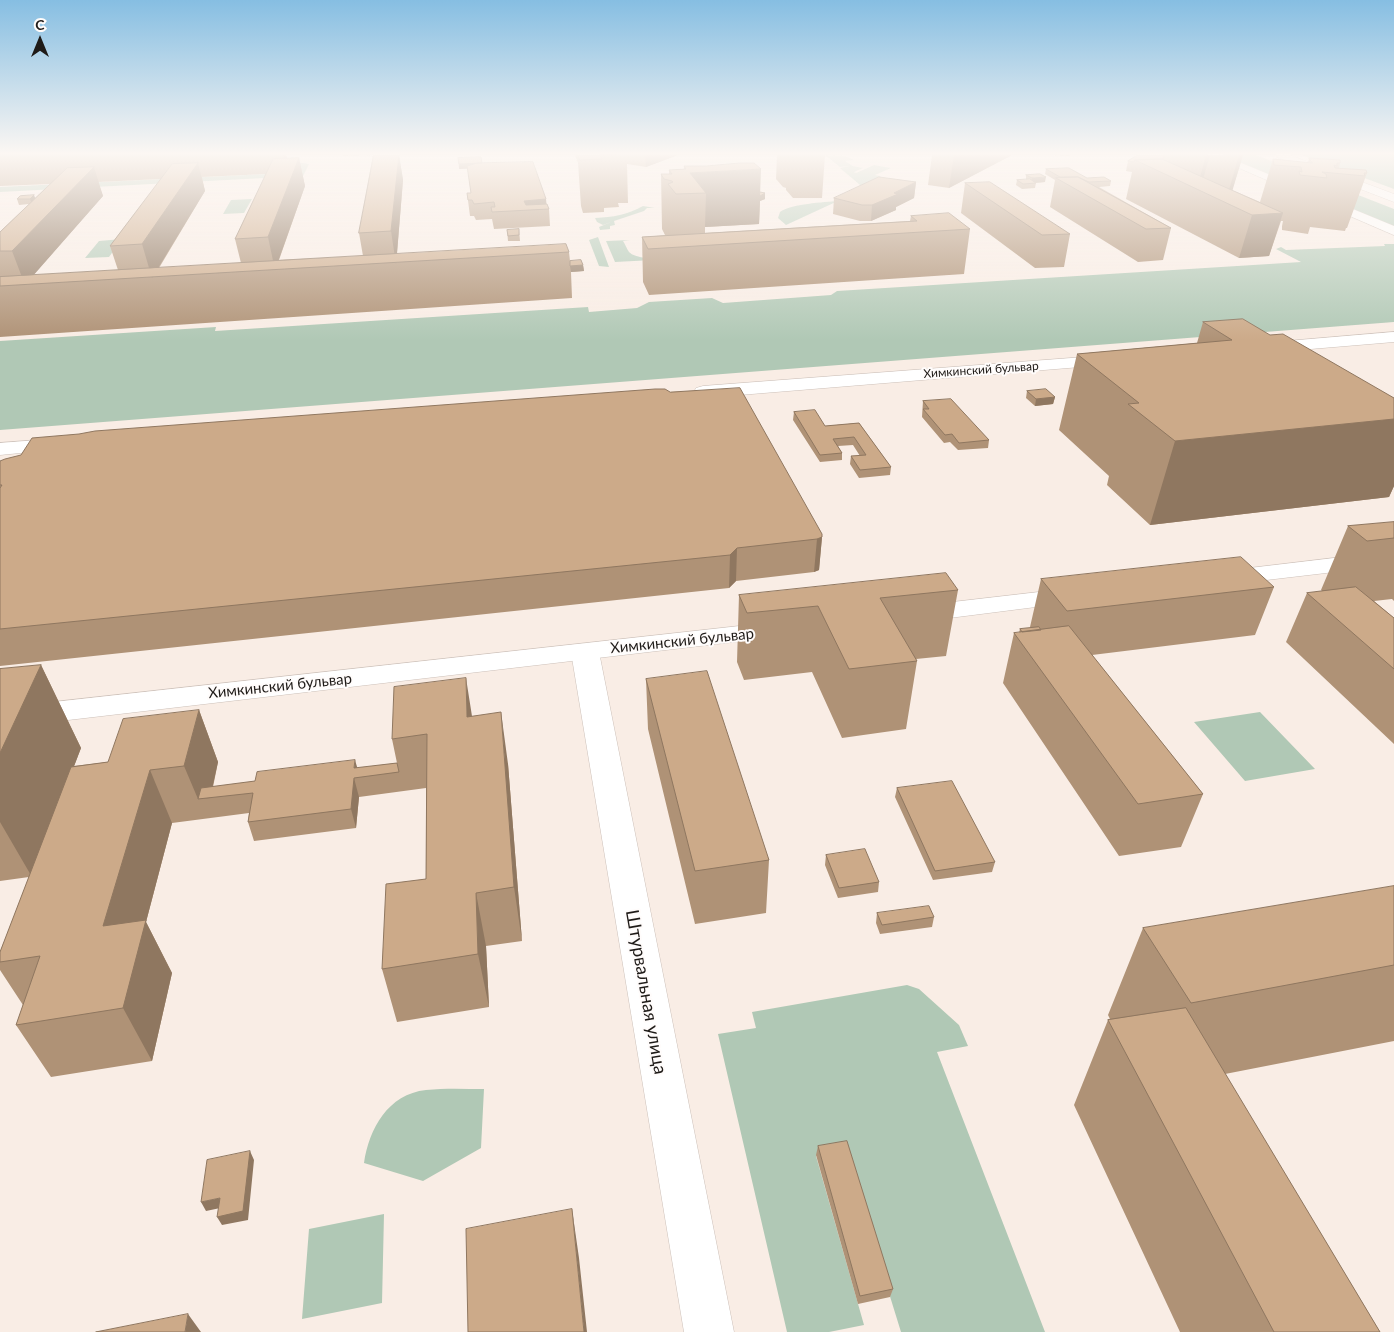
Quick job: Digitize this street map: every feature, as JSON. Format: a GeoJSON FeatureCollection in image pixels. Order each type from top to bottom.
{"type":"FeatureCollection","features":[{"type":"Feature","properties":{"kind":"main road"},"geometry":{"type":"LineString","coordinates":[[1362,217],[1394,231]]}},
{"type":"Feature","properties":{"kind":"main road"},"geometry":{"type":"LineString","coordinates":[[1251,349],[1394,337]]}},
{"type":"Feature","properties":{"kind":"main road","name":"Химкинский бульвар"},"geometry":{"type":"LineString","coordinates":[[684,394],[1126,359]]}},
{"type":"Feature","properties":{"kind":"main road"},"geometry":{"type":"LineString","coordinates":[[0,449],[78,443]]}},
{"type":"Feature","properties":{"kind":"main road"},"geometry":{"type":"LineString","coordinates":[[1206,580],[1394,558]]}},
{"type":"Feature","properties":{"kind":"main road"},"geometry":{"type":"LineString","coordinates":[[897,616],[1098,593]]}},
{"type":"Feature","properties":{"kind":"main road","name":"Химкинский бульвар"},"geometry":{"type":"LineString","coordinates":[[0,718],[798,628]]}},
{"type":"Feature","properties":{"kind":"main road","name":"Штурвальная улица"},"geometry":{"type":"LineString","coordinates":[[585,652],[709,1332]]}},
{"type":"Feature","properties":{"kind":"green space"},"geometry":{"type":"Polygon","coordinates":[[[626,217],[614,221],[615,225],[610,226],[610,229],[600,230],[599,227],[611,222],[603,225],[597,222],[595,218],[626,217]]]}},
{"type":"Feature","properties":{"kind":"green space"},"geometry":{"type":"Polygon","coordinates":[[[778,217],[803,217],[786,225],[778,217]]]}},
{"type":"Feature","properties":{"kind":"green space"},"geometry":{"type":"Polygon","coordinates":[[[1370,217],[1394,217],[1394,227],[1370,217]]]}},
{"type":"Feature","properties":{"kind":"green space"},"geometry":{"type":"Polygon","coordinates":[[[598,237],[609,267],[599,266],[589,240],[598,237]]]}},
{"type":"Feature","properties":{"kind":"green space"},"geometry":{"type":"Polygon","coordinates":[[[122,239],[109,257],[85,258],[99,241],[122,239]]]}},
{"type":"Feature","properties":{"kind":"green space"},"geometry":{"type":"Polygon","coordinates":[[[630,240],[623,241],[629,252],[633,255],[673,259],[615,262],[606,241],[630,240]]]}},
{"type":"Feature","properties":{"kind":"green space"},"geometry":{"type":"Polygon","coordinates":[[[1384,244],[1394,244],[1394,322],[0,430],[0,341],[216,327],[215,331],[588,307],[589,312],[637,308],[649,302],[712,298],[723,303],[831,295],[837,291],[1301,262],[1276,249],[1281,247],[1286,250],[1385,246],[1384,244]]]}},
{"type":"Feature","properties":{"kind":"green space"},"geometry":{"type":"Polygon","coordinates":[[[1260,712],[1315,769],[1245,781],[1194,722],[1260,712]]]}},
{"type":"Feature","properties":{"kind":"green space"},"geometry":{"type":"Polygon","coordinates":[[[907,985],[919,989],[959,1025],[968,1046],[937,1052],[1045,1332],[901,1332],[845,1151],[816,1156],[864,1325],[829,1332],[787,1332],[718,1034],[756,1028],[752,1012],[907,985]]]}},
{"type":"Feature","properties":{"kind":"green space"},"geometry":{"type":"Polygon","coordinates":[[[484,1089],[481,1148],[423,1181],[364,1163],[370,1138],[376,1126],[391,1106],[401,1098],[426,1090],[484,1089]]]}},
{"type":"Feature","properties":{"kind":"green space"},"geometry":{"type":"Polygon","coordinates":[[[384,1214],[382,1303],[302,1319],[309,1229],[384,1214]]]}},
{"type":"Feature","properties":{"kind":"building"},"geometry":{"type":"Polygon","coordinates":[[[16,217],[45,217],[12,251],[0,251],[0,232],[16,217]]]}},
{"type":"Feature","properties":{"kind":"building"},"geometry":{"type":"Polygon","coordinates":[[[132,217],[161,217],[142,244],[110,246],[132,217]]]}},
{"type":"Feature","properties":{"kind":"building"},"geometry":{"type":"Polygon","coordinates":[[[245,217],[276,217],[268,237],[235,239],[245,217]]]}},
{"type":"Feature","properties":{"kind":"building"},"geometry":{"type":"Polygon","coordinates":[[[362,217],[392,217],[391,231],[359,233],[362,217]]]}},
{"type":"Feature","properties":{"kind":"building"},"geometry":{"type":"Polygon","coordinates":[[[912,217],[954,217],[970,229],[648,249],[642,237],[917,221],[912,217]]]}},
{"type":"Feature","properties":{"kind":"building"},"geometry":{"type":"Polygon","coordinates":[[[1016,217],[1044,217],[1070,234],[1042,235],[1016,217]]]}},
{"type":"Feature","properties":{"kind":"building"},"geometry":{"type":"Polygon","coordinates":[[[1125,217],[1151,217],[1171,228],[1146,229],[1125,217]]]}},
{"type":"Feature","properties":{"kind":"building"},"geometry":{"type":"Polygon","coordinates":[[[519,229],[519,235],[508,236],[507,230],[519,229]]]}},
{"type":"Feature","properties":{"kind":"building"},"geometry":{"type":"Polygon","coordinates":[[[566,244],[569,252],[0,286],[0,277],[566,244]]]}},
{"type":"Feature","properties":{"kind":"building"},"geometry":{"type":"Polygon","coordinates":[[[581,260],[583,265],[570,266],[570,261],[581,260]]]}},
{"type":"Feature","properties":{"kind":"building"},"geometry":{"type":"Polygon","coordinates":[[[1243,319],[1270,335],[1283,334],[1394,398],[1394,419],[1175,441],[1128,404],[1139,403],[1077,354],[1232,340],[1203,322],[1243,319]]]}},
{"type":"Feature","properties":{"kind":"building"},"geometry":{"type":"Polygon","coordinates":[[[740,388],[822,537],[737,548],[730,555],[0,629],[0,488],[2,485],[0,485],[0,461],[21,455],[32,438],[95,431],[655,389],[665,389],[670,392],[740,388]]]}},
{"type":"Feature","properties":{"kind":"building"},"geometry":{"type":"Polygon","coordinates":[[[1046,389],[1055,397],[1036,399],[1027,391],[1046,389]]]}},
{"type":"Feature","properties":{"kind":"building"},"geometry":{"type":"Polygon","coordinates":[[[951,399],[989,440],[959,443],[952,434],[945,435],[923,409],[929,409],[923,401],[951,399]]]}},
{"type":"Feature","properties":{"kind":"building"},"geometry":{"type":"Polygon","coordinates":[[[815,410],[825,426],[859,423],[891,467],[860,470],[851,456],[866,455],[854,437],[833,439],[842,453],[820,455],[794,412],[815,410]]]}},
{"type":"Feature","properties":{"kind":"building"},"geometry":{"type":"Polygon","coordinates":[[[1394,522],[1394,538],[1367,541],[1348,526],[1394,522]]]}},
{"type":"Feature","properties":{"kind":"building"},"geometry":{"type":"Polygon","coordinates":[[[1241,557],[1274,587],[1067,611],[1041,579],[1241,557]]]}},
{"type":"Feature","properties":{"kind":"building"},"geometry":{"type":"Polygon","coordinates":[[[946,573],[958,590],[880,598],[917,661],[849,669],[818,606],[747,613],[739,595],[946,573]]]}},
{"type":"Feature","properties":{"kind":"building"},"geometry":{"type":"Polygon","coordinates":[[[1356,587],[1394,618],[1394,669],[1307,593],[1356,587]]]}},
{"type":"Feature","properties":{"kind":"building"},"geometry":{"type":"Polygon","coordinates":[[[1069,626],[1203,794],[1138,804],[1014,633],[1069,626]]]}},
{"type":"Feature","properties":{"kind":"building"},"geometry":{"type":"Polygon","coordinates":[[[1039,627],[1041,630],[1022,632],[1020,629],[1039,627]]]}},
{"type":"Feature","properties":{"kind":"building"},"geometry":{"type":"Polygon","coordinates":[[[41,665],[0,753],[0,669],[41,665]]]}},
{"type":"Feature","properties":{"kind":"building"},"geometry":{"type":"Polygon","coordinates":[[[707,671],[769,860],[695,871],[646,679],[707,671]]]}},
{"type":"Feature","properties":{"kind":"building"},"geometry":{"type":"Polygon","coordinates":[[[466,678],[467,717],[501,712],[514,887],[476,893],[478,954],[382,969],[386,884],[426,879],[427,734],[392,739],[394,687],[466,678]]]}},
{"type":"Feature","properties":{"kind":"building"},"geometry":{"type":"Polygon","coordinates":[[[199,710],[184,766],[150,770],[103,926],[146,920],[123,1008],[16,1025],[40,956],[0,962],[0,952],[71,767],[108,762],[123,719],[199,710]]]}},
{"type":"Feature","properties":{"kind":"building"},"geometry":{"type":"Polygon","coordinates":[[[355,760],[354,768],[397,763],[399,772],[354,778],[351,809],[248,822],[253,793],[198,799],[201,788],[255,781],[257,772],[355,760]]]}},
{"type":"Feature","properties":{"kind":"building"},"geometry":{"type":"Polygon","coordinates":[[[952,781],[995,862],[935,871],[897,788],[952,781]]]}},
{"type":"Feature","properties":{"kind":"building"},"geometry":{"type":"Polygon","coordinates":[[[865,849],[879,882],[839,888],[826,855],[865,849]]]}},
{"type":"Feature","properties":{"kind":"building"},"geometry":{"type":"Polygon","coordinates":[[[1394,886],[1394,965],[1191,1003],[1143,928],[1394,886]]]}},
{"type":"Feature","properties":{"kind":"building"},"geometry":{"type":"Polygon","coordinates":[[[929,906],[934,917],[882,925],[877,913],[929,906]]]}},
{"type":"Feature","properties":{"kind":"building"},"geometry":{"type":"Polygon","coordinates":[[[1186,1008],[1380,1332],[1274,1332],[1108,1020],[1186,1008]]]}},
{"type":"Feature","properties":{"kind":"building"},"geometry":{"type":"Polygon","coordinates":[[[847,1141],[893,1289],[860,1296],[818,1146],[847,1141]]]}},
{"type":"Feature","properties":{"kind":"building"},"geometry":{"type":"Polygon","coordinates":[[[250,1151],[243,1211],[217,1217],[220,1198],[201,1202],[207,1160],[250,1151]]]}},
{"type":"Feature","properties":{"kind":"building"},"geometry":{"type":"Polygon","coordinates":[[[572,1209],[584,1332],[468,1332],[466,1229],[572,1209]]]}},
{"type":"Feature","properties":{"kind":"building"},"geometry":{"type":"Polygon","coordinates":[[[188,1314],[185,1332],[96,1332],[188,1314]]]}}]}
